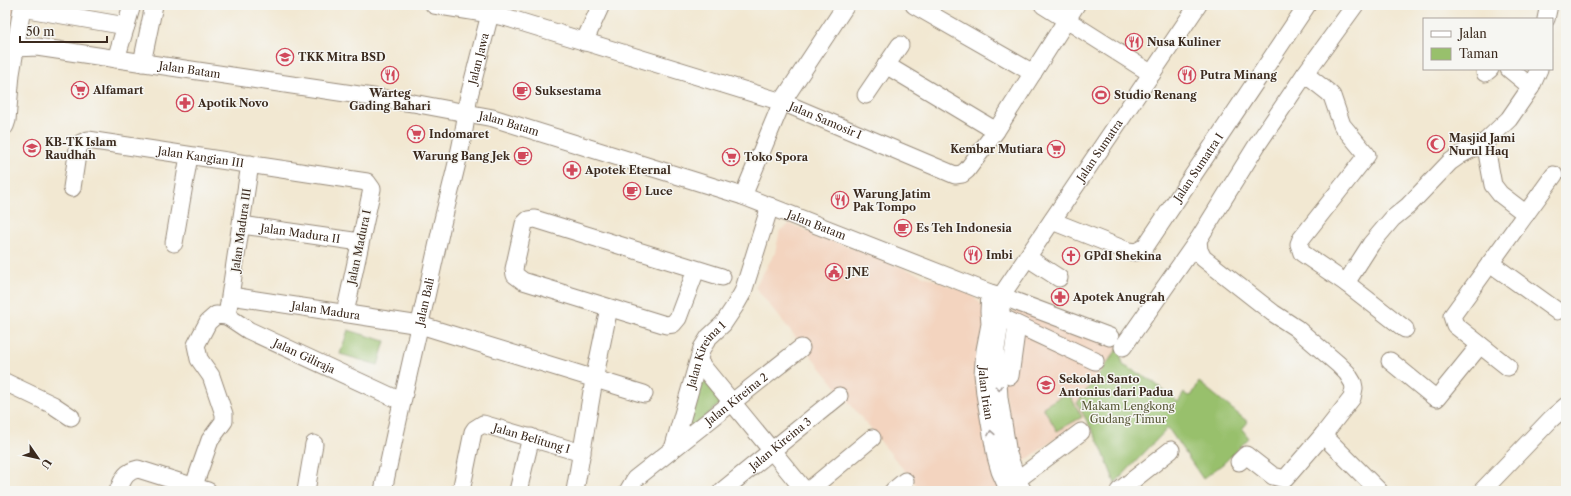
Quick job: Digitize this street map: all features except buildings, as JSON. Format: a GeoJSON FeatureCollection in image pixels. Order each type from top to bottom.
{"type":"FeatureCollection","features":[{"type":"Feature","properties":{"kind":"street"},"geometry":{"type":"LineString","coordinates":[[116,59],[132,5]]}},
{"type":"Feature","properties":{"kind":"street"},"geometry":{"type":"LineString","coordinates":[[142,63],[154,5]]}},
{"type":"Feature","properties":{"kind":"street","name":"Jalan Samosir I"},"geometry":{"type":"LineString","coordinates":[[434,5],[492,9],[584,42],[782,102],[954,175],[962,174],[967,170],[996,131],[1076,5]]}},
{"type":"Feature","properties":{"kind":"street"},"geometry":{"type":"LineString","coordinates":[[584,42],[601,5]]}},
{"type":"Feature","properties":{"kind":"street"},"geometry":{"type":"LineString","coordinates":[[744,196],[782,102],[846,5]]}},
{"type":"Feature","properties":{"kind":"street"},"geometry":{"type":"LineString","coordinates":[[914,5],[1033,73]]}},
{"type":"Feature","properties":{"kind":"street"},"geometry":{"type":"LineString","coordinates":[[1043,5],[1152,74]]}},
{"type":"Feature","properties":{"kind":"street","name":"Jalan Sumatra"},"geometry":{"type":"LineString","coordinates":[[996,295],[1028,258],[1198,5]]}},
{"type":"Feature","properties":{"kind":"street","name":"Jalan Sumatra I"},"geometry":{"type":"LineString","coordinates":[[1052,221],[1128,251],[1136,252],[1145,247],[1307,5]]}},
{"type":"Feature","properties":{"kind":"street"},"geometry":{"type":"LineString","coordinates":[[1123,347],[1198,240],[1257,145],[1305,74],[1355,5]]}},
{"type":"Feature","properties":{"kind":"street"},"geometry":{"type":"LineString","coordinates":[[1546,18],[1549,5]]}},
{"type":"Feature","properties":{"kind":"street"},"geometry":{"type":"LineString","coordinates":[[5,126],[7,120],[10,50],[22,6],[126,26]]}},
{"type":"Feature","properties":{"kind":"street","name":"Jalan Jawa"},"geometry":{"type":"LineString","coordinates":[[467,112],[468,100],[492,9]]}},
{"type":"Feature","properties":{"kind":"street"},"geometry":{"type":"LineString","coordinates":[[866,95],[900,45]]}},
{"type":"Feature","properties":{"kind":"street","name":"Jalan Batam"},"geometry":{"type":"LineString","coordinates":[[10,50],[37,47],[413,103],[493,118],[744,196],[996,295],[1110,337]]}},
{"type":"Feature","properties":{"kind":"street"},"geometry":{"type":"LineString","coordinates":[[886,65],[996,131]]}},
{"type":"Feature","properties":{"kind":"street"},"geometry":{"type":"LineString","coordinates":[[1510,70],[1531,87]]}},
{"type":"Feature","properties":{"kind":"street"},"geometry":{"type":"LineString","coordinates":[[1346,283],[1371,244],[1392,219],[1408,206],[1450,162],[1485,142],[1509,119],[1531,87],[1539,70]]}},
{"type":"Feature","properties":{"kind":"street"},"geometry":{"type":"LineString","coordinates":[[1305,74],[1332,96],[1342,125],[1367,155],[1301,239],[1299,244],[1300,249],[1305,256],[1346,283],[1405,329]]}},
{"type":"Feature","properties":{"kind":"street","name":"Jalan Bali"},"geometry":{"type":"LineString","coordinates":[[382,491],[467,112]]}},
{"type":"Feature","properties":{"kind":"street","name":"Jalan Kangian III"},"geometry":{"type":"LineString","coordinates":[[72,188],[78,148],[81,143],[88,140],[367,182]]}},
{"type":"Feature","properties":{"kind":"street"},"geometry":{"type":"LineString","coordinates":[[1485,142],[1493,185],[1500,194],[1526,214]]}},
{"type":"Feature","properties":{"kind":"street"},"geometry":{"type":"LineString","coordinates":[[174,243],[189,156]]}},
{"type":"Feature","properties":{"kind":"street","name":"Jalan Madura III"},"geometry":{"type":"LineString","coordinates":[[231,296],[250,164]]}},
{"type":"Feature","properties":{"kind":"street"},"geometry":{"type":"LineString","coordinates":[[1508,367],[1455,325],[1452,316],[1554,175]]}},
{"type":"Feature","properties":{"kind":"street","name":"Jalan Madura I"},"geometry":{"type":"LineString","coordinates":[[345,313],[372,189],[367,182]]}},
{"type":"Feature","properties":{"kind":"street","name":"Jalan Kireina 1"},"geometry":{"type":"LineString","coordinates":[[672,449],[702,348],[709,338],[723,324],[743,292],[770,206]]}},
{"type":"Feature","properties":{"kind":"street"},"geometry":{"type":"LineString","coordinates":[[696,270],[678,318],[673,324],[666,326],[523,281],[518,278],[514,272],[524,224],[528,220],[535,219],[722,277]]}},
{"type":"Feature","properties":{"kind":"street","name":"Jalan Madura II"},"geometry":{"type":"LineString","coordinates":[[242,225],[360,242]]}},
{"type":"Feature","properties":{"kind":"street"},"geometry":{"type":"LineString","coordinates":[[1198,240],[1199,250],[1203,258],[1273,313],[1296,328],[1347,373],[1354,388],[1352,398],[1323,435],[1285,479],[1273,476],[1246,455],[1239,462]]}},
{"type":"Feature","properties":{"kind":"street"},"geometry":{"type":"LineString","coordinates":[[1028,258],[1059,278]]}},
{"type":"Feature","properties":{"kind":"street"},"geometry":{"type":"LineString","coordinates":[[1490,263],[1557,311]]}},
{"type":"Feature","properties":{"kind":"street","name":"Jalan Irian"},"geometry":{"type":"LineString","coordinates":[[996,295],[1002,318],[996,349],[1002,455]]}},
{"type":"Feature","properties":{"kind":"street","name":"Jalan Irian"},"geometry":{"type":"LineString","coordinates":[[996,295],[989,311],[990,324],[985,350],[984,374],[987,410],[1014,487],[1081,432]]}},
{"type":"Feature","properties":{"kind":"street"},"geometry":{"type":"LineString","coordinates":[[118,491],[127,473],[131,470],[138,469],[198,489],[210,440],[224,421],[224,414],[210,376],[199,359],[196,345],[208,322],[216,315],[227,316],[231,296]]}},
{"type":"Feature","properties":{"kind":"street","name":"Jalan Madura"},"geometry":{"type":"LineString","coordinates":[[231,296],[420,325],[594,380],[644,394]]}},
{"type":"Feature","properties":{"kind":"street"},"geometry":{"type":"LineString","coordinates":[[575,491],[594,380],[609,308]]}},
{"type":"Feature","properties":{"kind":"street","name":"Jalan Giliraja"},"geometry":{"type":"LineString","coordinates":[[227,316],[248,330],[401,401]]}},
{"type":"Feature","properties":{"kind":"street"},"geometry":{"type":"LineString","coordinates":[[1002,318],[1095,361]]}},
{"type":"Feature","properties":{"kind":"street"},"geometry":{"type":"LineString","coordinates":[[1010,376],[1017,325]]}},
{"type":"Feature","properties":{"kind":"street"},"geometry":{"type":"LineString","coordinates":[[1390,361],[1437,398],[1480,345]]}},
{"type":"Feature","properties":{"kind":"street","name":"Jalan Kireina 2"},"geometry":{"type":"LineString","coordinates":[[672,449],[801,348]]}},
{"type":"Feature","properties":{"kind":"street"},"geometry":{"type":"LineString","coordinates":[[699,362],[771,451],[807,491],[872,438]]}},
{"type":"Feature","properties":{"kind":"street"},"geometry":{"type":"LineString","coordinates":[[5,382],[53,405],[71,417]]}},
{"type":"Feature","properties":{"kind":"street","name":"Jalan Kireina 3"},"geometry":{"type":"LineString","coordinates":[[722,491],[838,396]]}},
{"type":"Feature","properties":{"kind":"street"},"geometry":{"type":"LineString","coordinates":[[1482,491],[1551,419],[1566,406]]}},
{"type":"Feature","properties":{"kind":"street","name":"Jalan Belitung I"},"geometry":{"type":"LineString","coordinates":[[461,491],[473,432],[475,428],[483,424],[582,453]]}},
{"type":"Feature","properties":{"kind":"street"},"geometry":{"type":"LineString","coordinates":[[1323,435],[1379,491]]}},
{"type":"Feature","properties":{"kind":"street"},"geometry":{"type":"LineString","coordinates":[[518,491],[531,437]]}},
{"type":"Feature","properties":{"kind":"street"},"geometry":{"type":"LineString","coordinates":[[306,491],[314,444]]}},
{"type":"Feature","properties":{"kind":"street"},"geometry":{"type":"LineString","coordinates":[[628,491],[635,479],[672,449]]}},
{"type":"Feature","properties":{"kind":"street"},"geometry":{"type":"LineString","coordinates":[[1119,491],[1171,450]]}},
{"type":"Feature","properties":{"kind":"shaded area"},"geometry":{"type":"Polygon","coordinates":[[[5,5],[16,5],[13,19],[5,18],[5,5]]]}},
{"type":"Feature","properties":{"kind":"shaded area"},"geometry":{"type":"Polygon","coordinates":[[[790,224],[968,293],[978,300],[984,309],[1005,491],[921,491],[755,287],[775,253],[780,230],[790,224]]]}},
{"type":"Feature","properties":{"kind":"shaded area","name":"Sekolah Santo Antonius dari Padua"},"geometry":{"type":"Polygon","coordinates":[[[1018,310],[1025,310],[1119,347],[1077,403],[1085,417],[1018,466],[1000,367],[1010,314],[1018,310]]]}},
{"type":"Feature","properties":{"kind":"green space"},"geometry":{"type":"Polygon","coordinates":[[[348,330],[385,341],[378,365],[340,354],[348,330]]]}},
{"type":"Feature","properties":{"kind":"green space","name":"Makam Lengkong Gudang Timur"},"geometry":{"type":"Polygon","coordinates":[[[1119,347],[1123,365],[1152,381],[1178,402],[1184,393],[1188,396],[1192,395],[1199,382],[1248,422],[1242,429],[1249,438],[1224,463],[1203,479],[1168,428],[1115,483],[1101,447],[1077,403],[1119,347]]]}},
{"type":"Feature","properties":{"kind":"green space"},"geometry":{"type":"Polygon","coordinates":[[[701,377],[722,402],[682,436],[701,377]]]}},
{"type":"Feature","properties":{"kind":"green space"},"geometry":{"type":"Polygon","coordinates":[[[1068,392],[1082,417],[1057,431],[1043,407],[1068,392]]]}},
{"type":"Feature","properties":{"kind":"place","name":"Nusa Kuliner"},"geometry":{"type":"Point","coordinates":[1134,42]}},
{"type":"Feature","properties":{"kind":"place","name":"TKK Mitra BSD"},"geometry":{"type":"Point","coordinates":[285,57]}},
{"type":"Feature","properties":{"kind":"place","name":"Warteg Gading Bahari"},"geometry":{"type":"Point","coordinates":[390,75]}},
{"type":"Feature","properties":{"kind":"place","name":"Putra Minang"},"geometry":{"type":"Point","coordinates":[1187,75]}},
{"type":"Feature","properties":{"kind":"place","name":"Alfamart"},"geometry":{"type":"Point","coordinates":[80,90]}},
{"type":"Feature","properties":{"kind":"place","name":"Suksestama"},"geometry":{"type":"Point","coordinates":[522,91]}},
{"type":"Feature","properties":{"kind":"place","name":"Studio Renang"},"geometry":{"type":"Point","coordinates":[1101,95]}},
{"type":"Feature","properties":{"kind":"place","name":"Apotik Novo"},"geometry":{"type":"Point","coordinates":[185,103]}},
{"type":"Feature","properties":{"kind":"place","name":"Indomaret"},"geometry":{"type":"Point","coordinates":[416,134]}},
{"type":"Feature","properties":{"kind":"place","name":"Masjid Jami Nurul Haq"},"geometry":{"type":"Point","coordinates":[1436,144]}},
{"type":"Feature","properties":{"kind":"place","name":"KB-TK Islam Raudhah"},"geometry":{"type":"Point","coordinates":[32,148]}},
{"type":"Feature","properties":{"kind":"place","name":"Kembar Mutiara"},"geometry":{"type":"Point","coordinates":[1056,149]}},
{"type":"Feature","properties":{"kind":"place","name":"Warung Bang Jek"},"geometry":{"type":"Point","coordinates":[523,156]}},
{"type":"Feature","properties":{"kind":"place","name":"Toko Spora"},"geometry":{"type":"Point","coordinates":[731,157]}},
{"type":"Feature","properties":{"kind":"place","name":"Apotek Eternal"},"geometry":{"type":"Point","coordinates":[572,170]}},
{"type":"Feature","properties":{"kind":"place","name":"Luce"},"geometry":{"type":"Point","coordinates":[632,191]}},
{"type":"Feature","properties":{"kind":"place","name":"Warung Jatim Pak Tompo"},"geometry":{"type":"Point","coordinates":[840,200]}},
{"type":"Feature","properties":{"kind":"place","name":"Es Teh Indonesia"},"geometry":{"type":"Point","coordinates":[903,228]}},
{"type":"Feature","properties":{"kind":"place","name":"Imbi"},"geometry":{"type":"Point","coordinates":[973,255]}},
{"type":"Feature","properties":{"kind":"place","name":"GPdI Shekina"},"geometry":{"type":"Point","coordinates":[1071,256]}},
{"type":"Feature","properties":{"kind":"place","name":"JNE"},"geometry":{"type":"Point","coordinates":[834,272]}},
{"type":"Feature","properties":{"kind":"place","name":"Apotek Anugrah"},"geometry":{"type":"Point","coordinates":[1060,297]}},
{"type":"Feature","properties":{"kind":"place","name":"Sekolah Santo Antonius dari Padua"},"geometry":{"type":"Point","coordinates":[1046,385]}}]}
